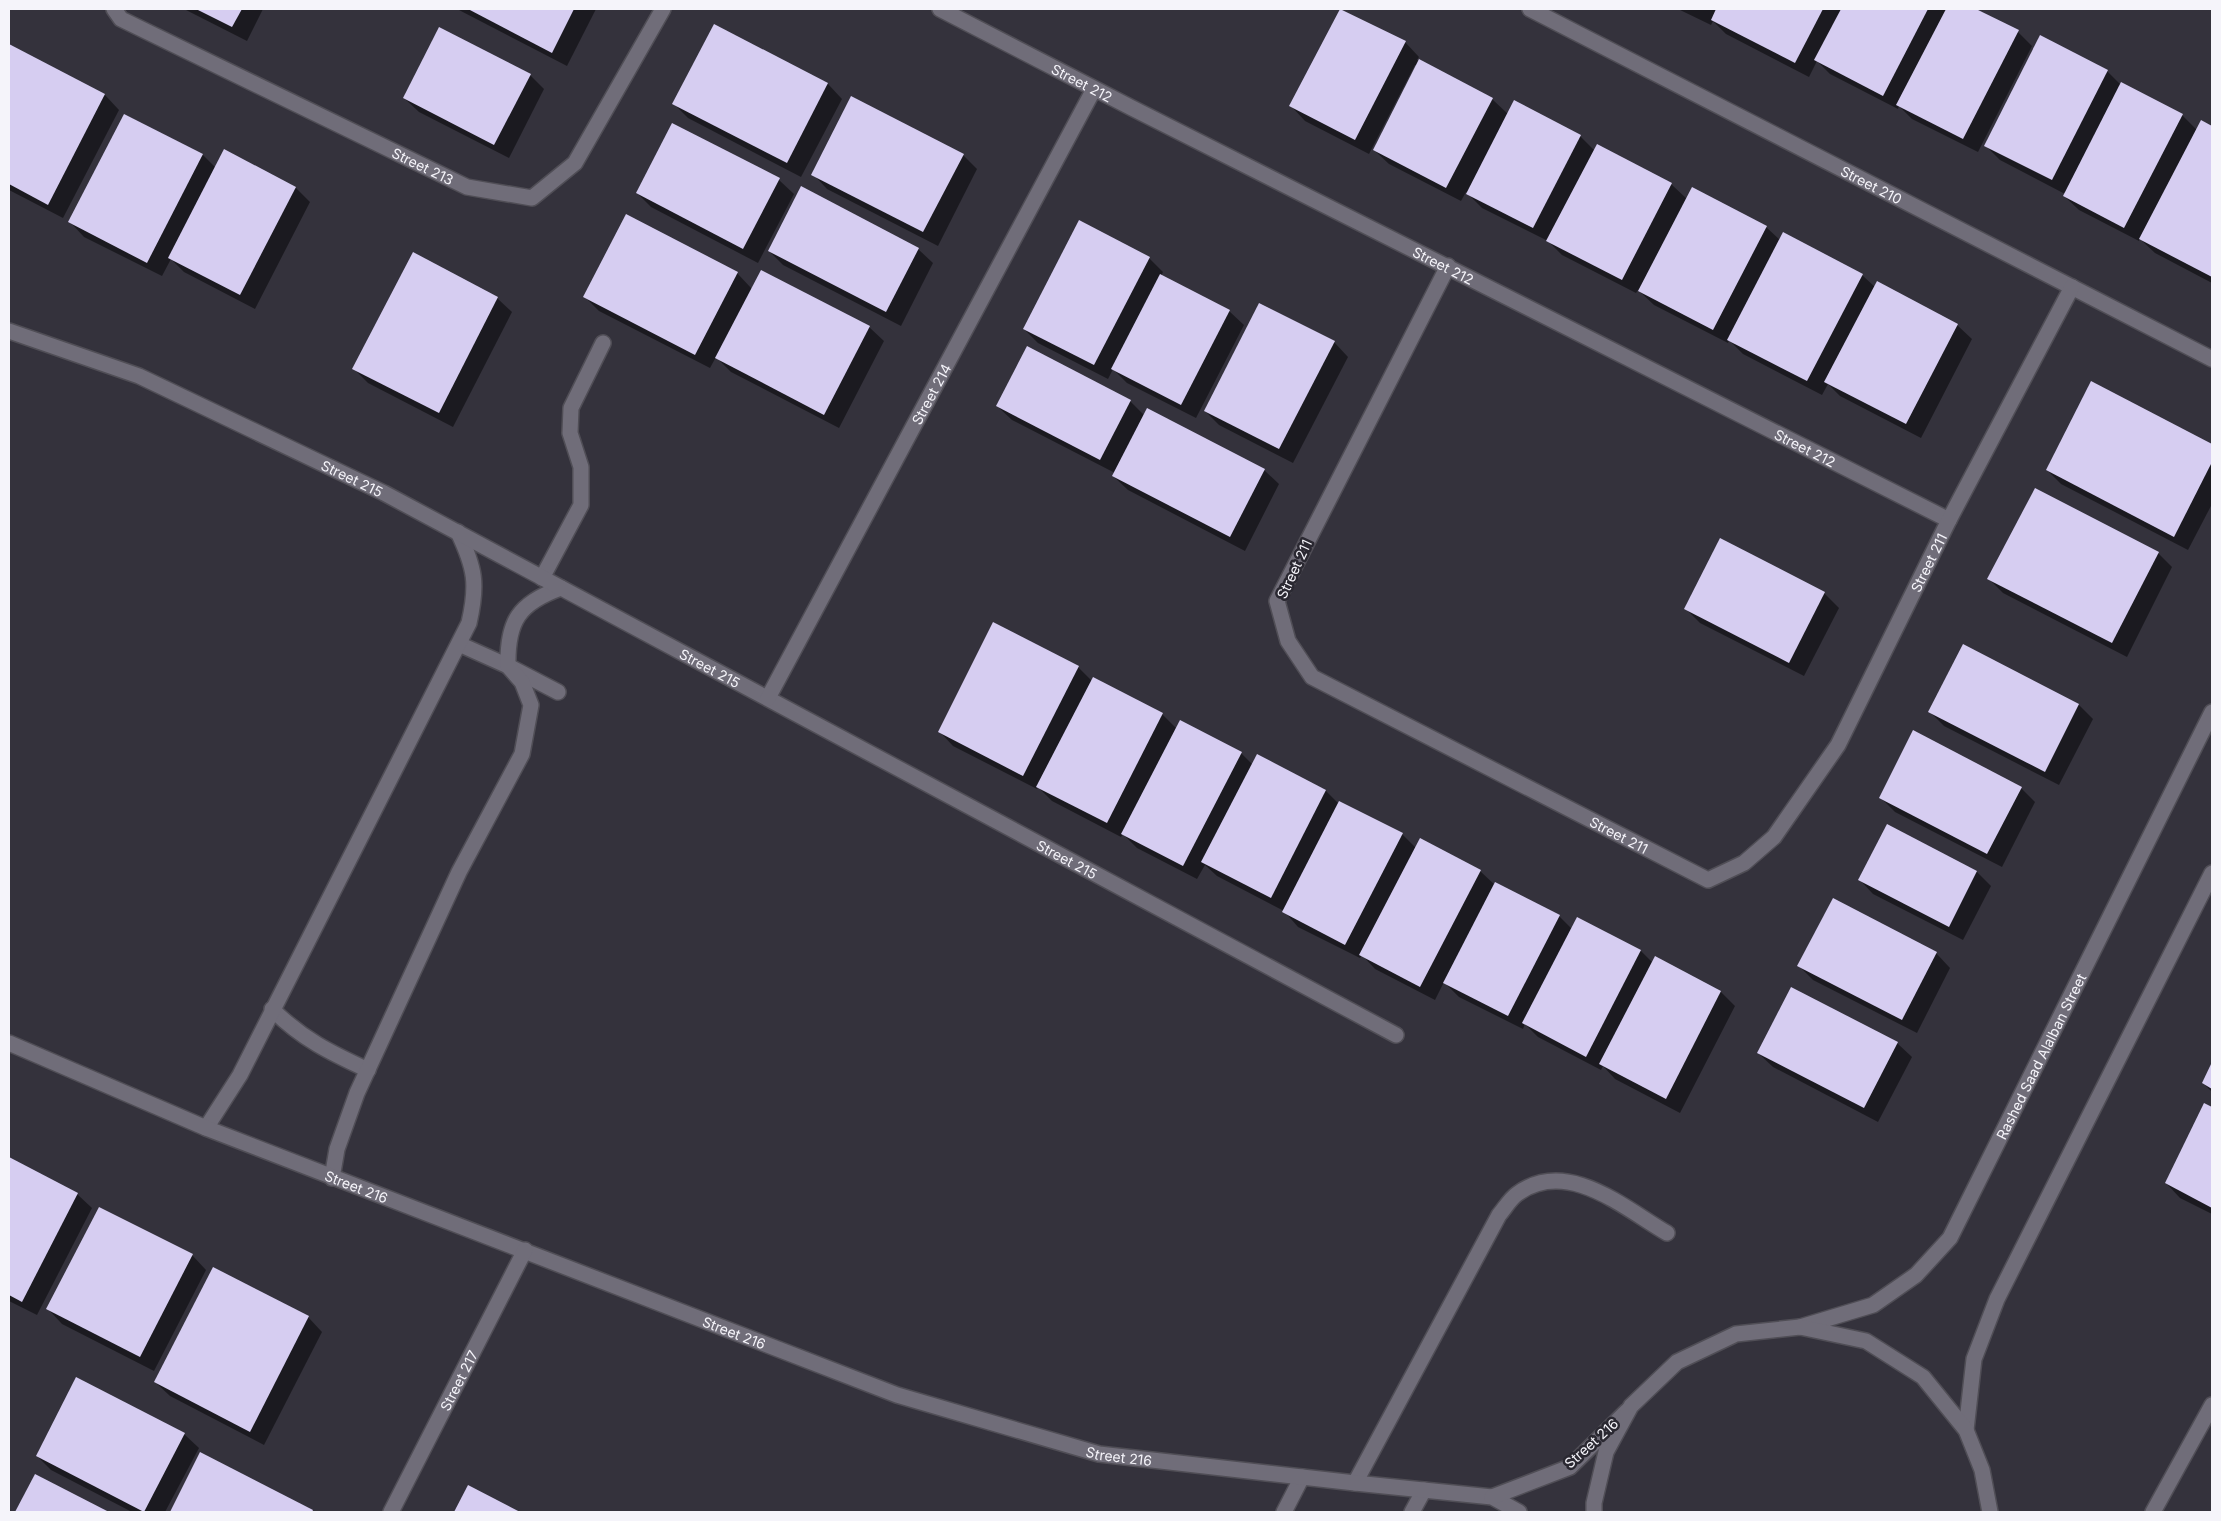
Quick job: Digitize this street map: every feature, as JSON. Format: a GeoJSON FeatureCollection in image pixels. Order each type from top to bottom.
{"type":"FeatureCollection","features":[{"type":"Feature","properties":{"kind":"street","name":"Street 213"},"geometry":{"type":"LineString","coordinates":[[114,9],[121,19],[467,187],[532,198],[575,163],[663,9]]}},
{"type":"Feature","properties":{"kind":"street","name":"Street 212"},"geometry":{"type":"LineString","coordinates":[[940,9],[1950,520]]}},
{"type":"Feature","properties":{"kind":"street","name":"Street 210"},"geometry":{"type":"LineString","coordinates":[[1530,9],[2212,359]]}},
{"type":"Feature","properties":{"kind":"street","name":"Street 214"},"geometry":{"type":"LineString","coordinates":[[768,698],[1094,88]]}},
{"type":"Feature","properties":{"kind":"street","name":"Street 211"},"geometry":{"type":"LineString","coordinates":[[1448,266],[1277,601],[1288,641],[1312,677],[1708,880],[1744,863],[1774,837],[1838,745],[1950,520],[2072,287]]}},
{"type":"Feature","properties":{"kind":"street","name":"Street 215"},"geometry":{"type":"LineString","coordinates":[[9,331],[139,376],[384,493],[1396,1035]]}},
{"type":"Feature","properties":{"kind":"street"},"geometry":{"type":"LineString","coordinates":[[542,578],[581,505],[582,467],[570,433],[571,408],[603,343]]}},
{"type":"Feature","properties":{"kind":"street"},"geometry":{"type":"LineString","coordinates":[[206,1128],[240,1075],[469,623],[474,600],[475,576],[468,553],[458,532]]}},
{"type":"Feature","properties":{"kind":"street"},"geometry":{"type":"LineString","coordinates":[[332,1178],[346,1120],[368,1070],[459,872],[522,754],[530,705],[522,682],[508,666],[507,642],[513,622],[527,607],[544,594],[561,588]]}},
{"type":"Feature","properties":{"kind":"street"},"geometry":{"type":"LineString","coordinates":[[459,644],[508,666],[558,692]]}},
{"type":"Feature","properties":{"kind":"street","name":"Rashed Saad Alalban Street"},"geometry":{"type":"LineString","coordinates":[[1800,1327],[1874,1305],[1916,1275],[1950,1238],[2212,712]]}},
{"type":"Feature","properties":{"kind":"street"},"geometry":{"type":"LineString","coordinates":[[1966,1430],[1974,1359],[1997,1299],[2212,873]]}},
{"type":"Feature","properties":{"kind":"street"},"geometry":{"type":"LineString","coordinates":[[272,1010],[307,1040],[368,1070]]}},
{"type":"Feature","properties":{"kind":"street","name":"Street 216"},"geometry":{"type":"LineString","coordinates":[[9,1043],[206,1128],[332,1178],[525,1250],[897,1395],[1099,1454],[1355,1484],[1492,1497],[1519,1512]]}},
{"type":"Feature","properties":{"kind":"street"},"geometry":{"type":"LineString","coordinates":[[1355,1484],[1499,1215],[1516,1195],[1540,1183],[1566,1180],[1592,1189],[1667,1233]]}},
{"type":"Feature","properties":{"kind":"street","name":"Street 217"},"geometry":{"type":"LineString","coordinates":[[391,1512],[525,1250]]}},
{"type":"Feature","properties":{"kind":"street"},"geometry":{"type":"LineString","coordinates":[[1800,1327],[1866,1341],[1923,1377],[1966,1430],[1982,1470],[1990,1512]]}},
{"type":"Feature","properties":{"kind":"street","name":"Street 216"},"geometry":{"type":"LineString","coordinates":[[1492,1497],[1570,1467],[1677,1362],[1736,1334],[1800,1327]]}},
{"type":"Feature","properties":{"kind":"street"},"geometry":{"type":"LineString","coordinates":[[2153,1512],[2212,1405]]}},
{"type":"Feature","properties":{"kind":"street"},"geometry":{"type":"LineString","coordinates":[[1594,1512],[1594,1503],[1606,1452],[1631,1406]]}},
{"type":"Feature","properties":{"kind":"street"},"geometry":{"type":"LineString","coordinates":[[1284,1512],[1302,1477]]}},
{"type":"Feature","properties":{"kind":"street"},"geometry":{"type":"LineString","coordinates":[[1412,1512],[1424,1490]]}},
{"type":"Feature","properties":{"kind":"building"},"geometry":{"type":"Polygon","coordinates":[[[196,9],[242,9],[232,27],[196,9]]]}},
{"type":"Feature","properties":{"kind":"building"},"geometry":{"type":"Polygon","coordinates":[[[468,9],[574,9],[552,53],[468,9]]]}},
{"type":"Feature","properties":{"kind":"building"},"geometry":{"type":"Polygon","coordinates":[[[1340,9],[1406,41],[1355,140],[1289,106],[1340,9]]]}},
{"type":"Feature","properties":{"kind":"building"},"geometry":{"type":"Polygon","coordinates":[[[1716,9],[1823,9],[1795,63],[1711,20],[1716,9]]]}},
{"type":"Feature","properties":{"kind":"building"},"geometry":{"type":"Polygon","coordinates":[[[1841,9],[1928,9],[1883,96],[1814,60],[1841,9]]]}},
{"type":"Feature","properties":{"kind":"building"},"geometry":{"type":"Polygon","coordinates":[[[1946,9],[1976,9],[2019,30],[1963,139],[1896,105],[1946,9]]]}},
{"type":"Feature","properties":{"kind":"building"},"geometry":{"type":"Polygon","coordinates":[[[714,24],[828,83],[787,163],[672,104],[714,24]]]}},
{"type":"Feature","properties":{"kind":"building"},"geometry":{"type":"Polygon","coordinates":[[[439,27],[531,74],[494,145],[403,98],[439,27]]]}},
{"type":"Feature","properties":{"kind":"building"},"geometry":{"type":"Polygon","coordinates":[[[2040,35],[2108,70],[2052,180],[1984,146],[2040,35]]]}},
{"type":"Feature","properties":{"kind":"building"},"geometry":{"type":"Polygon","coordinates":[[[9,44],[105,94],[48,205],[9,184],[9,44]]]}},
{"type":"Feature","properties":{"kind":"building"},"geometry":{"type":"Polygon","coordinates":[[[1419,59],[1493,98],[1446,188],[1373,150],[1419,59]]]}},
{"type":"Feature","properties":{"kind":"building"},"geometry":{"type":"Polygon","coordinates":[[[2121,82],[2183,114],[2124,228],[2063,196],[2121,82]]]}},
{"type":"Feature","properties":{"kind":"building"},"geometry":{"type":"Polygon","coordinates":[[[851,96],[964,154],[923,232],[811,175],[851,96]]]}},
{"type":"Feature","properties":{"kind":"building"},"geometry":{"type":"Polygon","coordinates":[[[1514,100],[1581,135],[1533,228],[1466,194],[1514,100]]]}},
{"type":"Feature","properties":{"kind":"building"},"geometry":{"type":"Polygon","coordinates":[[[124,114],[203,154],[147,263],[68,222],[124,114]]]}},
{"type":"Feature","properties":{"kind":"building"},"geometry":{"type":"Polygon","coordinates":[[[2201,120],[2212,126],[2212,277],[2139,239],[2201,120]]]}},
{"type":"Feature","properties":{"kind":"building"},"geometry":{"type":"Polygon","coordinates":[[[672,123],[780,178],[743,249],[636,193],[672,123]]]}},
{"type":"Feature","properties":{"kind":"building"},"geometry":{"type":"Polygon","coordinates":[[[1597,144],[1672,183],[1622,280],[1546,241],[1597,144]]]}},
{"type":"Feature","properties":{"kind":"building"},"geometry":{"type":"Polygon","coordinates":[[[224,149],[296,187],[240,295],[168,258],[224,149]]]}},
{"type":"Feature","properties":{"kind":"building"},"geometry":{"type":"Polygon","coordinates":[[[801,186],[919,248],[886,312],[768,251],[801,186]]]}},
{"type":"Feature","properties":{"kind":"building"},"geometry":{"type":"Polygon","coordinates":[[[1692,187],[1767,226],[1713,330],[1638,291],[1692,187]]]}},
{"type":"Feature","properties":{"kind":"building"},"geometry":{"type":"Polygon","coordinates":[[[626,214],[738,272],[695,355],[583,297],[626,214]]]}},
{"type":"Feature","properties":{"kind":"building"},"geometry":{"type":"Polygon","coordinates":[[[1079,220],[1150,257],[1094,365],[1023,329],[1079,220]]]}},
{"type":"Feature","properties":{"kind":"building"},"geometry":{"type":"Polygon","coordinates":[[[1783,232],[1863,274],[1807,381],[1727,340],[1783,232]]]}},
{"type":"Feature","properties":{"kind":"building"},"geometry":{"type":"Polygon","coordinates":[[[413,252],[498,297],[439,413],[352,369],[413,252]]]}},
{"type":"Feature","properties":{"kind":"building"},"geometry":{"type":"Polygon","coordinates":[[[761,270],[870,326],[824,415],[715,358],[761,270]]]}},
{"type":"Feature","properties":{"kind":"building"},"geometry":{"type":"Polygon","coordinates":[[[1160,274],[1230,310],[1181,405],[1111,369],[1160,274]]]}},
{"type":"Feature","properties":{"kind":"building"},"geometry":{"type":"Polygon","coordinates":[[[1877,281],[1958,324],[1906,424],[1824,382],[1877,281]]]}},
{"type":"Feature","properties":{"kind":"building"},"geometry":{"type":"Polygon","coordinates":[[[1259,303],[1335,341],[1279,449],[1204,411],[1259,303]]]}},
{"type":"Feature","properties":{"kind":"building"},"geometry":{"type":"Polygon","coordinates":[[[1027,346],[1131,400],[1100,460],[996,406],[1027,346]]]}},
{"type":"Feature","properties":{"kind":"building"},"geometry":{"type":"Polygon","coordinates":[[[2091,381],[2212,444],[2212,462],[2174,537],[2046,470],[2091,381]]]}},
{"type":"Feature","properties":{"kind":"building"},"geometry":{"type":"Polygon","coordinates":[[[1147,408],[1265,469],[1230,537],[1112,476],[1147,408]]]}},
{"type":"Feature","properties":{"kind":"building"},"geometry":{"type":"Polygon","coordinates":[[[2035,488],[2159,552],[2112,643],[1987,579],[2035,488]]]}},
{"type":"Feature","properties":{"kind":"building"},"geometry":{"type":"Polygon","coordinates":[[[1720,538],[1825,592],[1789,663],[1684,609],[1720,538]]]}},
{"type":"Feature","properties":{"kind":"building"},"geometry":{"type":"Polygon","coordinates":[[[993,622],[1079,666],[1023,776],[938,732],[993,622]]]}},
{"type":"Feature","properties":{"kind":"building"},"geometry":{"type":"Polygon","coordinates":[[[1963,644],[2079,704],[2045,772],[1928,712],[1963,644]]]}},
{"type":"Feature","properties":{"kind":"building"},"geometry":{"type":"Polygon","coordinates":[[[1093,677],[1163,713],[1107,823],[1036,787],[1093,677]]]}},
{"type":"Feature","properties":{"kind":"building"},"geometry":{"type":"Polygon","coordinates":[[[1180,720],[1242,752],[1183,866],[1121,834],[1180,720]]]}},
{"type":"Feature","properties":{"kind":"building"},"geometry":{"type":"Polygon","coordinates":[[[1913,730],[2022,787],[1987,854],[1879,798],[1913,730]]]}},
{"type":"Feature","properties":{"kind":"building"},"geometry":{"type":"Polygon","coordinates":[[[1257,754],[1326,790],[1271,898],[1201,862],[1257,754]]]}},
{"type":"Feature","properties":{"kind":"building"},"geometry":{"type":"Polygon","coordinates":[[[1339,801],[1403,833],[1345,945],[1282,912],[1339,801]]]}},
{"type":"Feature","properties":{"kind":"building"},"geometry":{"type":"Polygon","coordinates":[[[1887,824],[1977,871],[1949,927],[1858,880],[1887,824]]]}},
{"type":"Feature","properties":{"kind":"building"},"geometry":{"type":"Polygon","coordinates":[[[1420,838],[1481,870],[1420,987],[1359,955],[1420,838]]]}},
{"type":"Feature","properties":{"kind":"building"},"geometry":{"type":"Polygon","coordinates":[[[1495,882],[1560,915],[1508,1016],[1443,983],[1495,882]]]}},
{"type":"Feature","properties":{"kind":"building"},"geometry":{"type":"Polygon","coordinates":[[[1833,898],[1937,952],[1902,1020],[1797,966],[1833,898]]]}},
{"type":"Feature","properties":{"kind":"building"},"geometry":{"type":"Polygon","coordinates":[[[1577,917],[1641,950],[1586,1057],[1522,1023],[1577,917]]]}},
{"type":"Feature","properties":{"kind":"building"},"geometry":{"type":"Polygon","coordinates":[[[1655,956],[1721,991],[1666,1099],[1599,1064],[1655,956]]]}},
{"type":"Feature","properties":{"kind":"building"},"geometry":{"type":"Polygon","coordinates":[[[1791,987],[1898,1042],[1864,1108],[1757,1053],[1791,987]]]}},
{"type":"Feature","properties":{"kind":"building"},"geometry":{"type":"Polygon","coordinates":[[[2212,1062],[2212,1089],[2202,1083],[2212,1062]]]}},
{"type":"Feature","properties":{"kind":"building"},"geometry":{"type":"Polygon","coordinates":[[[2204,1103],[2212,1107],[2212,1208],[2165,1183],[2204,1103]]]}},
{"type":"Feature","properties":{"kind":"building"},"geometry":{"type":"Polygon","coordinates":[[[9,1157],[78,1193],[22,1302],[9,1295],[9,1157]]]}},
{"type":"Feature","properties":{"kind":"building"},"geometry":{"type":"Polygon","coordinates":[[[99,1207],[193,1254],[140,1357],[46,1309],[99,1207]]]}},
{"type":"Feature","properties":{"kind":"building"},"geometry":{"type":"Polygon","coordinates":[[[213,1267],[309,1316],[250,1432],[154,1382],[213,1267]]]}},
{"type":"Feature","properties":{"kind":"building"},"geometry":{"type":"Polygon","coordinates":[[[76,1377],[185,1433],[144,1512],[36,1456],[76,1377]]]}},
{"type":"Feature","properties":{"kind":"building"},"geometry":{"type":"Polygon","coordinates":[[[200,1452],[313,1510],[312,1512],[170,1512],[200,1452]]]}},
{"type":"Feature","properties":{"kind":"building"},"geometry":{"type":"Polygon","coordinates":[[[35,1474],[109,1512],[15,1512],[35,1474]]]}},
{"type":"Feature","properties":{"kind":"building"},"geometry":{"type":"Polygon","coordinates":[[[468,1485],[520,1512],[454,1512],[468,1485]]]}}]}
